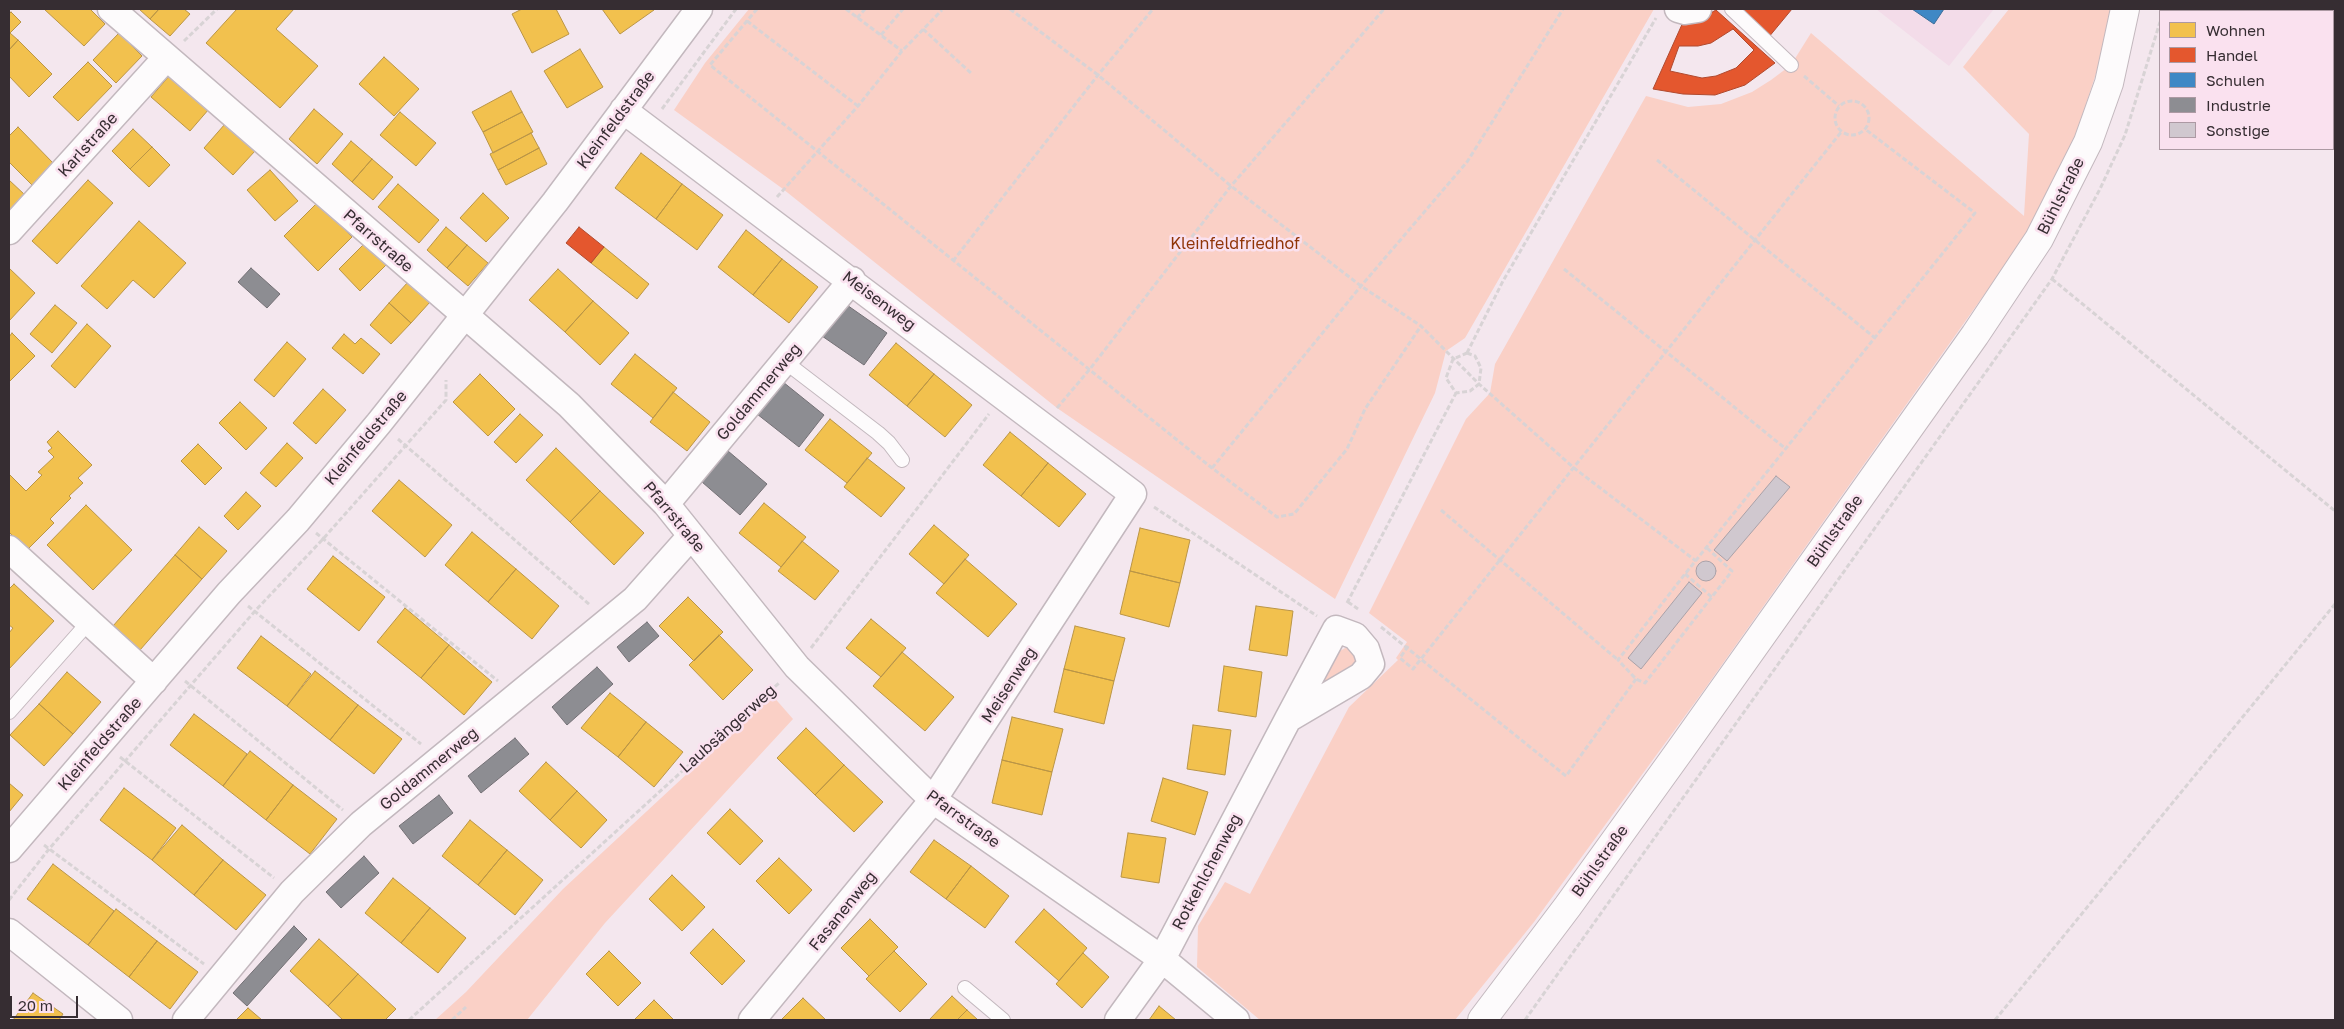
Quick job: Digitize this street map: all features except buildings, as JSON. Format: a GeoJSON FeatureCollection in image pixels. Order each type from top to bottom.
{"type":"FeatureCollection","features":[{"type":"Feature","properties":{"kind":"main road","name":"Bühlstraße"},"geometry":{"type":"LineString","coordinates":[[1482,1020],[1568,906],[1681,749],[1975,335],[2039,239],[2088,142],[2109,83],[2124,9]]}},
{"type":"Feature","properties":{"kind":"street","name":"Pfarrstraße"},"geometry":{"type":"LineString","coordinates":[[110,9],[465,317],[569,404],[666,504],[797,667],[933,800],[1162,959],[1236,1020]]}},
{"type":"Feature","properties":{"kind":"street","name":"Kleinfeldstraße"},"geometry":{"type":"LineString","coordinates":[[17,840],[101,740],[229,594],[298,520],[379,423],[555,202],[700,9]]}},
{"type":"Feature","properties":{"kind":"street"},"geometry":{"type":"LineString","coordinates":[[1667,13],[1698,9]]}},
{"type":"Feature","properties":{"kind":"street","name":"Karlstraße"},"geometry":{"type":"LineString","coordinates":[[9,232],[166,58]]}},
{"type":"Feature","properties":{"kind":"street","name":"Meisenweg"},"geometry":{"type":"LineString","coordinates":[[623,110],[852,280],[1002,396],[1134,494],[933,800]]}},
{"type":"Feature","properties":{"kind":"street","name":"Goldammerweg"},"geometry":{"type":"LineString","coordinates":[[666,504],[852,280]]}},
{"type":"Feature","properties":{"kind":"street","name":"Goldammerweg"},"geometry":{"type":"LineString","coordinates":[[186,1020],[292,892],[361,824],[609,622],[635,599],[691,536]]}},
{"type":"Feature","properties":{"kind":"street"},"geometry":{"type":"LineString","coordinates":[[9,549],[88,623],[161,673]]}},
{"type":"Feature","properties":{"kind":"street"},"geometry":{"type":"LineString","coordinates":[[1288,719],[1361,676],[1371,664],[1366,649],[1355,636],[1348,614]]}},
{"type":"Feature","properties":{"kind":"street","name":"Rotkehlchenweg"},"geometry":{"type":"LineString","coordinates":[[1118,1020],[1162,959],[1288,719],[1348,614]]}},
{"type":"Feature","properties":{"kind":"street","name":"Fasanenweg"},"geometry":{"type":"LineString","coordinates":[[752,1020],[933,800]]}},
{"type":"Feature","properties":{"kind":"street"},"geometry":{"type":"LineString","coordinates":[[9,932],[119,1020]]}},
{"type":"Feature","properties":{"kind":"lane"},"geometry":{"type":"LineString","coordinates":[[1732,9],[1790,65]]}},
{"type":"Feature","properties":{"kind":"lane"},"geometry":{"type":"LineString","coordinates":[[784,361],[889,442],[902,460]]}},
{"type":"Feature","properties":{"kind":"lane"},"geometry":{"type":"LineString","coordinates":[[9,712],[88,623]]}},
{"type":"Feature","properties":{"kind":"lane"},"geometry":{"type":"LineString","coordinates":[[965,988],[1003,1020]]}},
{"type":"Feature","properties":{"kind":"path"},"geometry":{"type":"LineString","coordinates":[[166,58],[217,9]]}},
{"type":"Feature","properties":{"kind":"path"},"geometry":{"type":"LineString","coordinates":[[648,128],[736,9]]}},
{"type":"Feature","properties":{"kind":"path"},"geometry":{"type":"LineString","coordinates":[[757,9],[710,65],[1212,468],[1277,517],[1294,514],[1347,449],[1365,409],[1421,326]]}},
{"type":"Feature","properties":{"kind":"path"},"geometry":{"type":"LineString","coordinates":[[846,9],[902,51]]}},
{"type":"Feature","properties":{"kind":"path"},"geometry":{"type":"LineString","coordinates":[[858,18],[865,9]]}},
{"type":"Feature","properties":{"kind":"path"},"geometry":{"type":"LineString","coordinates":[[881,35],[903,9]]}},
{"type":"Feature","properties":{"kind":"path"},"geometry":{"type":"LineString","coordinates":[[1010,9],[1098,75],[1232,186],[1361,286],[1421,326],[1479,384],[1574,468],[1696,561]]}},
{"type":"Feature","properties":{"kind":"path"},"geometry":{"type":"LineString","coordinates":[[954,261],[1098,75],[1153,9]]}},
{"type":"Feature","properties":{"kind":"path"},"geometry":{"type":"LineString","coordinates":[[1057,408],[1090,369],[1232,186],[1384,9]]}},
{"type":"Feature","properties":{"kind":"path"},"geometry":{"type":"LineString","coordinates":[[1212,468],[1361,286],[1467,162],[1563,9]]}},
{"type":"Feature","properties":{"kind":"path"},"geometry":{"type":"LineString","coordinates":[[783,189],[858,106],[902,51],[942,10]]}},
{"type":"Feature","properties":{"kind":"path"},"geometry":{"type":"LineString","coordinates":[[1456,392],[1446,378],[1453,359],[1467,353],[1503,282],[1667,13]]}},
{"type":"Feature","properties":{"kind":"path"},"geometry":{"type":"LineString","coordinates":[[746,21],[858,106]]}},
{"type":"Feature","properties":{"kind":"path"},"geometry":{"type":"LineString","coordinates":[[923,29],[972,74]]}},
{"type":"Feature","properties":{"kind":"path"},"geometry":{"type":"LineString","coordinates":[[1790,65],[1840,106]]}},
{"type":"Feature","properties":{"kind":"path"},"geometry":{"type":"LineString","coordinates":[[1852,100],[1865,106],[1869,118],[1865,129],[1856,134],[1849,135],[1842,132],[1835,121],[1835,115],[1840,106],[1852,100]]}},
{"type":"Feature","properties":{"kind":"path"},"geometry":{"type":"LineString","coordinates":[[1618,660],[1975,213],[1865,129]]}},
{"type":"Feature","properties":{"kind":"path"},"geometry":{"type":"LineString","coordinates":[[1408,646],[1400,658],[1413,669],[1842,132]]}},
{"type":"Feature","properties":{"kind":"path"},"geometry":{"type":"LineString","coordinates":[[1657,160],[1875,338]]}},
{"type":"Feature","properties":{"kind":"path"},"geometry":{"type":"LineString","coordinates":[[1564,269],[1786,449]]}},
{"type":"Feature","properties":{"kind":"path"},"geometry":{"type":"LineString","coordinates":[[1525,1020],[2052,279],[2335,511]]}},
{"type":"Feature","properties":{"kind":"path"},"geometry":{"type":"LineString","coordinates":[[1456,392],[1470,391],[1479,384],[1481,368],[1475,356],[1467,353]]}},
{"type":"Feature","properties":{"kind":"path"},"geometry":{"type":"LineString","coordinates":[[9,900],[50,849],[191,687],[255,610],[323,539],[446,400],[446,374]]}},
{"type":"Feature","properties":{"kind":"path"},"geometry":{"type":"LineString","coordinates":[[1134,494],[1348,614],[1456,392]]}},
{"type":"Feature","properties":{"kind":"path","name":"Laubsängerweg"},"geometry":{"type":"LineString","coordinates":[[409,1020],[797,667],[1002,396]]}},
{"type":"Feature","properties":{"kind":"path"},"geometry":{"type":"LineString","coordinates":[[379,423],[609,622]]}},
{"type":"Feature","properties":{"kind":"path"},"geometry":{"type":"LineString","coordinates":[[1442,510],[1618,660],[1636,679],[1645,683],[1732,572],[1707,548]]}},
{"type":"Feature","properties":{"kind":"path"},"geometry":{"type":"LineString","coordinates":[[298,520],[518,697]]}},
{"type":"Feature","properties":{"kind":"path"},"geometry":{"type":"LineString","coordinates":[[1685,574],[1713,598]]}},
{"type":"Feature","properties":{"kind":"path"},"geometry":{"type":"LineString","coordinates":[[229,594],[255,610],[440,759]]}},
{"type":"Feature","properties":{"kind":"path"},"geometry":{"type":"LineString","coordinates":[[1995,1020],[2335,604]]}},
{"type":"Feature","properties":{"kind":"path"},"geometry":{"type":"LineString","coordinates":[[1378,624],[1408,646],[1566,776],[1636,679]]}},
{"type":"Feature","properties":{"kind":"path"},"geometry":{"type":"LineString","coordinates":[[161,673],[191,687],[361,824]]}},
{"type":"Feature","properties":{"kind":"path"},"geometry":{"type":"LineString","coordinates":[[101,740],[126,762],[292,892]]}},
{"type":"Feature","properties":{"kind":"path"},"geometry":{"type":"LineString","coordinates":[[17,840],[50,849],[222,977]]}},
{"type":"Feature","properties":{"kind":"path"},"geometry":{"type":"LineString","coordinates":[[452,1020],[466,1007]]}},
{"type":"Feature","properties":{"kind":"shaded area"},"geometry":{"type":"Polygon","coordinates":[[[1876,9],[1994,9],[1949,66],[1876,9]]]}},
{"type":"Feature","properties":{"kind":"green space","name":"Kleinfeldfriedhof"},"geometry":{"type":"Polygon","coordinates":[[[749,9],[1654,9],[1465,338],[1446,351],[1435,393],[1335,599],[1057,408],[783,189],[674,110],[705,63],[749,9]]]}},
{"type":"Feature","properties":{"kind":"green space"},"geometry":{"type":"Polygon","coordinates":[[[2009,9],[2111,9],[2103,52],[2074,141],[2037,220],[1704,690],[1534,922],[1455,1020],[1260,1020],[1197,967],[1198,926],[1225,882],[1250,894],[1349,707],[1398,660],[1396,658],[1407,642],[1369,613],[1466,419],[1490,393],[1495,364],[1646,96],[1688,107],[1721,104],[1752,92],[1791,65],[1811,33],[2024,216],[2029,134],[1963,67],[2009,9]]]}},
{"type":"Feature","properties":{"kind":"green space"},"geometry":{"type":"Polygon","coordinates":[[[1349,646],[1359,662],[1324,683],[1323,679],[1338,652],[1349,646]]]}},
{"type":"Feature","properties":{"kind":"green space"},"geometry":{"type":"Polygon","coordinates":[[[772,695],[793,719],[605,923],[527,1020],[435,1020],[466,992],[563,889],[772,695]]]}}]}
